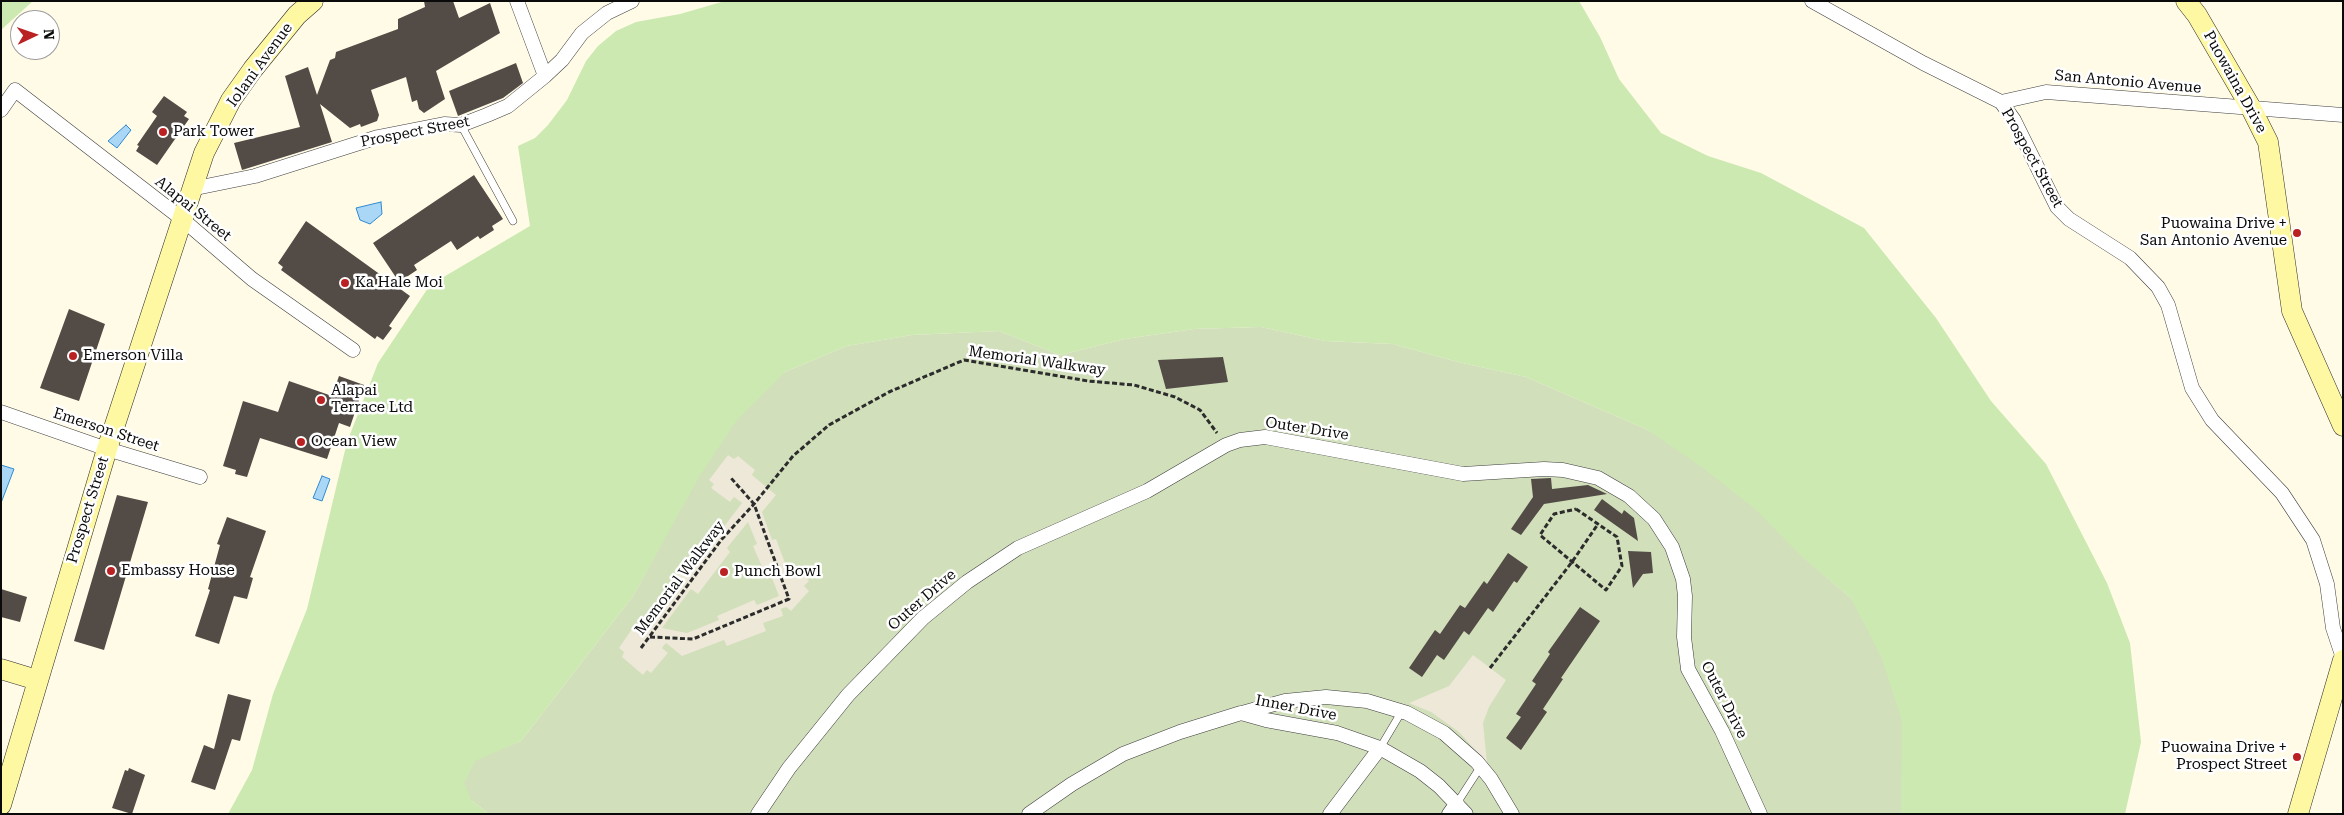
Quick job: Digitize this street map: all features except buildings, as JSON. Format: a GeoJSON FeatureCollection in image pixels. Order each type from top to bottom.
{"type":"FeatureCollection","features":[{"type":"Feature","properties":{"kind":"main road","name":"Iolani Avenue"},"geometry":{"type":"LineString","coordinates":[[182,218],[204,153],[231,100],[253,69],[297,15],[313,1]]}},
{"type":"Feature","properties":{"kind":"main road","name":"Puowaina Drive"},"geometry":{"type":"LineString","coordinates":[[2186,1],[2197,14],[2251,108],[2268,142],[2273,164],[2278,224],[2292,311],[2343,426]]}},
{"type":"Feature","properties":{"kind":"main road","name":"Prospect Street"},"geometry":{"type":"LineString","coordinates":[[1,805],[107,449],[182,218]]}},
{"type":"Feature","properties":{"kind":"main road"},"geometry":{"type":"LineString","coordinates":[[2298,814],[2343,659]]}},
{"type":"Feature","properties":{"kind":"main road"},"geometry":{"type":"LineString","coordinates":[[1,669],[37,680]]}},
{"type":"Feature","properties":{"kind":"street"},"geometry":{"type":"LineString","coordinates":[[517,1],[546,76]]}},
{"type":"Feature","properties":{"kind":"street","name":"Prospect Street"},"geometry":{"type":"LineString","coordinates":[[191,189],[255,176],[378,138],[444,124],[461,126],[508,106],[546,76],[562,60],[582,33],[607,13],[632,1]]}},
{"type":"Feature","properties":{"kind":"street","name":"Prospect Street"},"geometry":{"type":"LineString","coordinates":[[1812,1],[1923,63],[2001,102],[2014,120],[2057,207],[2069,219],[2130,258],[2158,287],[2168,306],[2192,388],[2212,420],[2282,493],[2313,540],[2327,584],[2332,628],[2343,659]]}},
{"type":"Feature","properties":{"kind":"street","name":"Alapai Street"},"geometry":{"type":"LineString","coordinates":[[1,110],[15,90],[182,218],[252,278],[353,350]]}},
{"type":"Feature","properties":{"kind":"street","name":"San Antonio Avenue"},"geometry":{"type":"LineString","coordinates":[[2001,102],[2046,92],[2343,115]]}},
{"type":"Feature","properties":{"kind":"street","name":"Emerson Street"},"geometry":{"type":"LineString","coordinates":[[1,412],[107,449],[200,478]]}},
{"type":"Feature","properties":{"kind":"street","name":"Outer Drive"},"geometry":{"type":"LineString","coordinates":[[758,814],[789,768],[848,694],[901,640],[967,582],[1018,548],[1140,495],[1226,444],[1253,438],[1278,438],[1463,474],[1544,469],[1562,470],[1598,478],[1629,496],[1654,519],[1672,547],[1683,579],[1685,596],[1684,643],[1688,669],[1722,731],[1760,814]]}},
{"type":"Feature","properties":{"kind":"street"},"geometry":{"type":"LineString","coordinates":[[1242,713],[1285,701],[1326,697],[1368,701],[1402,711],[1444,733],[1481,766],[1512,814]]}},
{"type":"Feature","properties":{"kind":"street","name":"Inner Drive"},"geometry":{"type":"LineString","coordinates":[[1029,814],[1072,784],[1124,754],[1180,732],[1242,713],[1266,720],[1337,732],[1380,748],[1420,771],[1453,808],[1466,814]]}},
{"type":"Feature","properties":{"kind":"street"},"geometry":{"type":"LineString","coordinates":[[1330,814],[1380,748]]}},
{"type":"Feature","properties":{"kind":"lane"},"geometry":{"type":"LineString","coordinates":[[461,126],[513,221]]}},
{"type":"Feature","properties":{"kind":"lane"},"geometry":{"type":"LineString","coordinates":[[1380,748],[1402,711]]}},
{"type":"Feature","properties":{"kind":"lane"},"geometry":{"type":"LineString","coordinates":[[1453,808],[1481,766]]}},
{"type":"Feature","properties":{"kind":"path","name":"Memorial Walkway"},"geometry":{"type":"LineString","coordinates":[[641,648],[722,539],[754,504],[793,456],[828,425],[889,392],[964,360],[1070,378],[1134,385],[1176,397],[1200,410],[1226,444]]}},
{"type":"Feature","properties":{"kind":"path"},"geometry":{"type":"LineString","coordinates":[[649,636],[693,639],[789,599],[754,504],[731,478]]}},
{"type":"Feature","properties":{"kind":"path"},"geometry":{"type":"LineString","coordinates":[[1576,509],[1617,537],[1622,566],[1606,590],[1572,562],[1540,535],[1554,514],[1576,509]]}},
{"type":"Feature","properties":{"kind":"path"},"geometry":{"type":"LineString","coordinates":[[1490,668],[1572,562],[1598,524]]}},
{"type":"Feature","properties":{"kind":"green space"},"geometry":{"type":"Polygon","coordinates":[[[1,1],[33,1],[23,10],[10,10],[10,22],[1,30],[1,1]]]}},
{"type":"Feature","properties":{"kind":"green space"},"geometry":{"type":"Polygon","coordinates":[[[725,1],[1579,1],[1600,37],[1619,79],[1661,133],[1708,156],[1761,173],[1864,228],[1936,318],[1991,401],[2046,464],[2107,583],[2130,643],[2141,742],[2125,814],[1901,814],[1900,788],[1851,598],[1648,430],[1526,377],[1458,362],[1393,344],[1325,341],[1261,327],[1194,329],[1125,339],[1060,355],[999,331],[912,335],[847,346],[785,372],[666,538],[633,596],[521,741],[500,751],[472,801],[489,814],[228,814],[252,770],[273,694],[307,609],[347,442],[378,363],[430,285],[530,226],[518,146],[535,138],[548,125],[567,100],[586,61],[598,46],[616,31],[636,22],[680,14],[725,1]]]}},
{"type":"Feature","properties":{"kind":"green space"},"geometry":{"type":"Polygon","coordinates":[[[1261,327],[1325,341],[1393,344],[1458,362],[1526,377],[1648,430],[1703,468],[1755,509],[1801,556],[1851,598],[1882,659],[1902,721],[1901,814],[489,814],[472,801],[464,783],[475,761],[521,741],[633,596],[699,477],[737,420],[785,372],[847,346],[912,335],[999,331],[1060,355],[1125,339],[1194,329],[1261,327]]]}},
{"type":"Feature","properties":{"kind":"shaded area"},"geometry":{"type":"Polygon","coordinates":[[[728,455],[734,459],[738,456],[755,470],[752,475],[776,495],[762,512],[772,540],[776,539],[785,563],[782,566],[786,569],[791,564],[809,581],[804,586],[809,591],[791,611],[786,607],[781,609],[783,616],[763,623],[766,631],[727,646],[724,640],[682,656],[666,643],[662,648],[668,653],[651,673],[647,670],[643,675],[622,657],[624,652],[619,648],[634,626],[641,631],[645,625],[649,628],[681,581],[677,577],[707,538],[712,542],[742,503],[734,497],[730,502],[711,488],[714,484],[709,480],[728,455]],[[748,522],[727,548],[730,552],[698,594],[691,589],[662,628],[687,633],[719,620],[717,616],[754,600],[757,605],[779,596],[768,568],[763,569],[753,546],[757,544],[748,522]]]}},
{"type":"Feature","properties":{"kind":"shaded area"},"geometry":{"type":"Polygon","coordinates":[[[1473,655],[1506,680],[1489,707],[1483,723],[1487,763],[1459,732],[1431,712],[1409,703],[1449,686],[1473,655]]]}},
{"type":"Feature","properties":{"kind":"water"},"geometry":{"type":"Polygon","coordinates":[[[126,125],[131,130],[117,148],[108,141],[126,125]]]}},
{"type":"Feature","properties":{"kind":"water"},"geometry":{"type":"Polygon","coordinates":[[[381,202],[382,214],[370,224],[360,220],[356,208],[381,202]]]}},
{"type":"Feature","properties":{"kind":"water"},"geometry":{"type":"Polygon","coordinates":[[[1,465],[14,469],[1,503],[1,465]]]}},
{"type":"Feature","properties":{"kind":"water"},"geometry":{"type":"Polygon","coordinates":[[[322,476],[330,479],[322,501],[313,498],[322,476]]]}},
{"type":"Feature","properties":{"kind":"place","name":"Park Tower"},"geometry":{"type":"Point","coordinates":[163,132]}},
{"type":"Feature","properties":{"kind":"place","name":"Puowaina Drive + San Antonio Avenue"},"geometry":{"type":"Point","coordinates":[2297,233]}},
{"type":"Feature","properties":{"kind":"place","name":"Ka Hale Moi"},"geometry":{"type":"Point","coordinates":[345,283]}},
{"type":"Feature","properties":{"kind":"place","name":"Emerson Villa"},"geometry":{"type":"Point","coordinates":[73,356]}},
{"type":"Feature","properties":{"kind":"place","name":"Alapai Terrace Ltd"},"geometry":{"type":"Point","coordinates":[321,400]}},
{"type":"Feature","properties":{"kind":"place","name":"Ocean View"},"geometry":{"type":"Point","coordinates":[301,442]}},
{"type":"Feature","properties":{"kind":"place","name":"Embassy House"},"geometry":{"type":"Point","coordinates":[111,571]}},
{"type":"Feature","properties":{"kind":"place","name":"Punch Bowl"},"geometry":{"type":"Point","coordinates":[724,572]}},
{"type":"Feature","properties":{"kind":"place","name":"Puowaina Drive + Prospect Street"},"geometry":{"type":"Point","coordinates":[2297,757]}}]}
